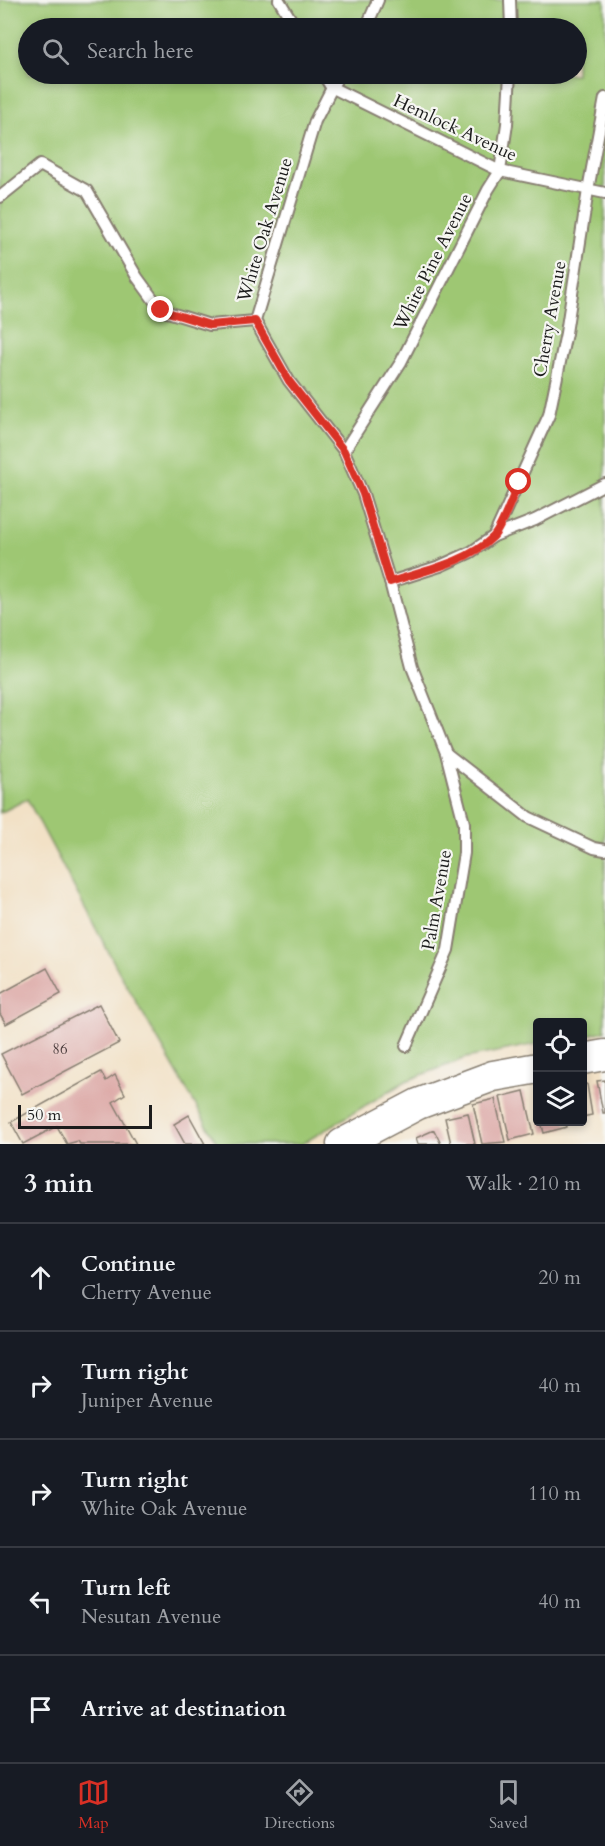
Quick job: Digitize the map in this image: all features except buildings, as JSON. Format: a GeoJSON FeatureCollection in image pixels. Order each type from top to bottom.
{"type":"FeatureCollection","features":[{"type":"Feature","properties":{"kind":"main road"},"geometry":{"type":"LineString","coordinates":[[587,1058],[605,1055]]}},
{"type":"Feature","properties":{"kind":"main road"},"geometry":{"type":"LineString","coordinates":[[342,1144],[418,1104],[493,1076],[533,1069]]}},
{"type":"Feature","properties":{"kind":"lane"},"geometry":{"type":"LineString","coordinates":[[279,0],[290,18]]}},
{"type":"Feature","properties":{"kind":"lane"},"geometry":{"type":"LineString","coordinates":[[370,18],[378,0]]}},
{"type":"Feature","properties":{"kind":"lane"},"geometry":{"type":"LineString","coordinates":[[510,0],[511,18]]}},
{"type":"Feature","properties":{"kind":"lane","name":"White Oak Avenue"},"geometry":{"type":"LineString","coordinates":[[333,84],[315,121],[255,321],[289,381],[344,451],[363,494],[390,582],[412,667],[446,753]]}},
{"type":"Feature","properties":{"kind":"lane","name":"White Pine Avenue"},"geometry":{"type":"LineString","coordinates":[[344,451],[401,362],[488,190],[500,171],[507,124],[509,84]]}},
{"type":"Feature","properties":{"kind":"lane","name":"Hemlock Avenue"},"geometry":{"type":"LineString","coordinates":[[331,87],[500,171],[605,193]]}},
{"type":"Feature","properties":{"kind":"lane","name":"Cherry Avenue"},"geometry":{"type":"LineString","coordinates":[[494,536],[549,415],[567,333],[588,190],[605,98]]}},
{"type":"Feature","properties":{"kind":"lane"},"geometry":{"type":"LineString","coordinates":[[0,197],[40,165],[87,190],[136,277],[161,310],[210,325],[255,321]]}},
{"type":"Feature","properties":{"kind":"lane"},"geometry":{"type":"LineString","coordinates":[[390,582],[440,566],[471,552],[494,536],[535,520],[605,484]]}},
{"type":"Feature","properties":{"kind":"lane"},"geometry":{"type":"LineString","coordinates":[[446,753],[528,817],[594,848],[605,850]]}},
{"type":"Feature","properties":{"kind":"lane","name":"Palm Avenue"},"geometry":{"type":"LineString","coordinates":[[406,1046],[448,950],[464,853],[464,823],[446,753]]}},
{"type":"Feature","properties":{"kind":"green space"},"geometry":{"type":"Polygon","coordinates":[[[0,0],[605,0],[605,1031],[587,1035],[587,1018],[533,1018],[533,1045],[466,1058],[406,1081],[302,1144],[218,1144],[119,972],[27,799],[0,813],[0,0]]]}},
{"type":"Feature","properties":{"kind":"route"},"geometry":{"type":"LineString","coordinates":[[161,310],[210,325],[255,321],[289,381],[344,451],[363,494],[390,582],[440,566],[471,552],[494,536],[519,482]]}}]}
